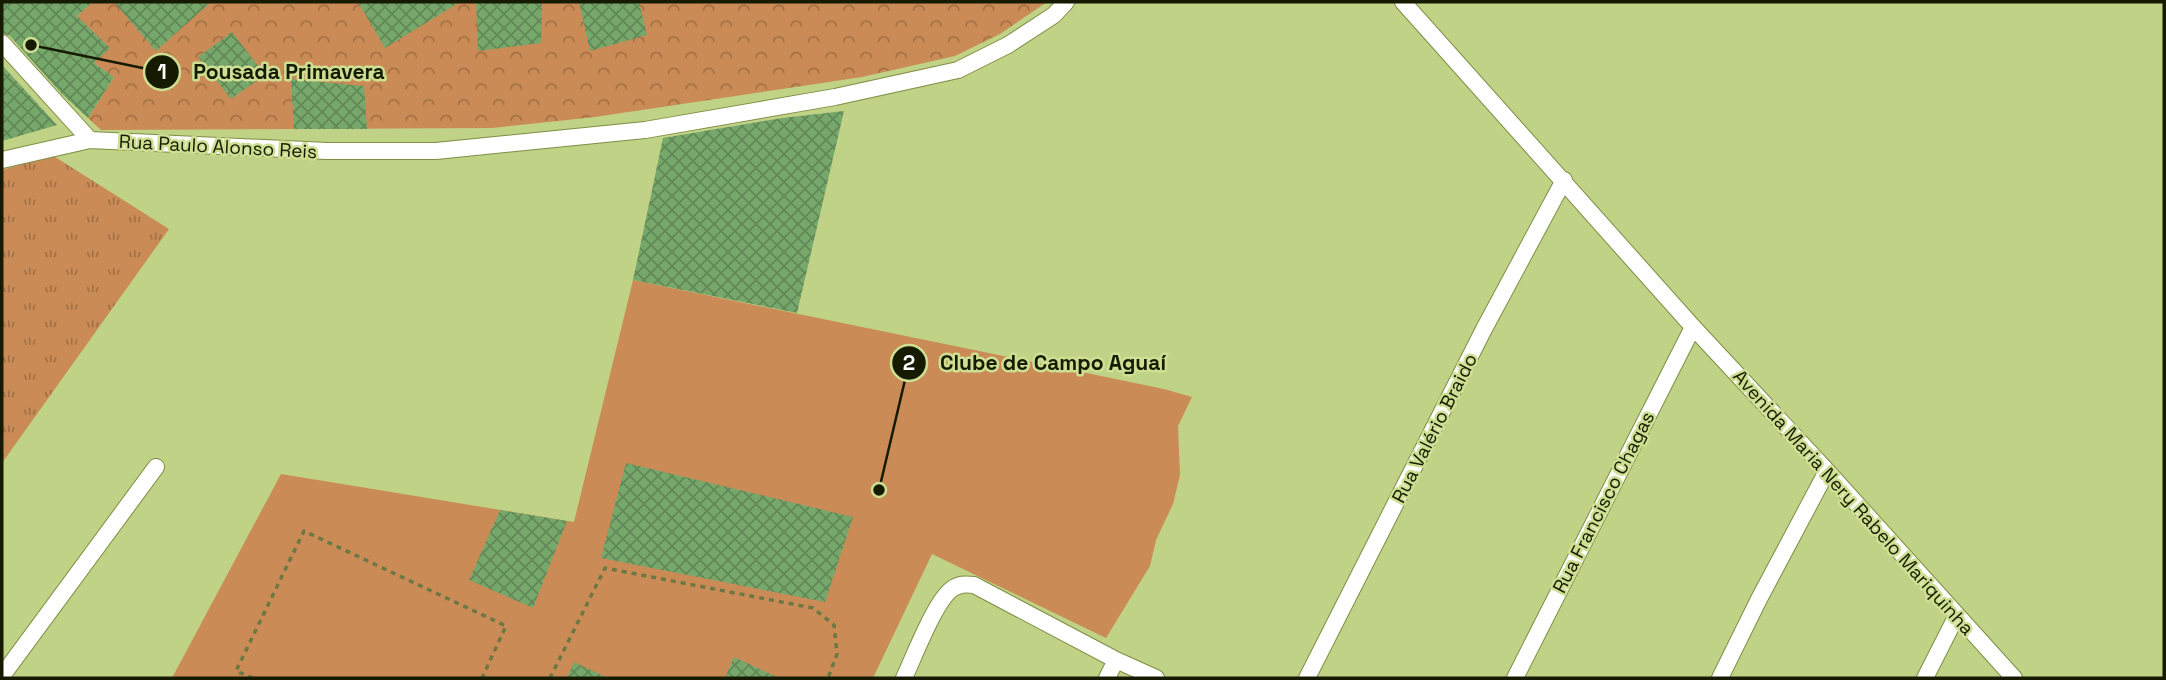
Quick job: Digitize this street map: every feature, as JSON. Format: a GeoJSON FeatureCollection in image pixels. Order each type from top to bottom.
{"type":"FeatureCollection","features":[{"type":"Feature","properties":{"kind":"street","name":"Rua Paulo Alonso Reis"},"geometry":{"type":"LineString","coordinates":[[2,160],[90,140],[327,151],[436,151],[645,130],[835,97],[958,70],[1008,46],[1054,15],[1066,2]]}},
{"type":"Feature","properties":{"kind":"street","name":"Avenida Maria Nery Rabelo Mariquinha"},"geometry":{"type":"LineString","coordinates":[[1403,2],[1693,327],[2014,678]]}},
{"type":"Feature","properties":{"kind":"street"},"geometry":{"type":"LineString","coordinates":[[2,43],[90,140]]}},
{"type":"Feature","properties":{"kind":"street","name":"Rua Valério Braido"},"geometry":{"type":"LineString","coordinates":[[1307,678],[1478,341],[1564,180]]}},
{"type":"Feature","properties":{"kind":"street","name":"Rua Francisco Chagas"},"geometry":{"type":"LineString","coordinates":[[1515,678],[1693,327]]}},
{"type":"Feature","properties":{"kind":"street"},"geometry":{"type":"LineString","coordinates":[[2,676],[156,467]]}},
{"type":"Feature","properties":{"kind":"street"},"geometry":{"type":"LineString","coordinates":[[1720,678],[1827,471]]}},
{"type":"Feature","properties":{"kind":"street"},"geometry":{"type":"LineString","coordinates":[[904,678],[941,600],[954,587],[963,584],[974,585],[1116,660],[1156,678]]}},
{"type":"Feature","properties":{"kind":"street"},"geometry":{"type":"LineString","coordinates":[[1924,678],[1957,615]]}},
{"type":"Feature","properties":{"kind":"street"},"geometry":{"type":"LineString","coordinates":[[1107,678],[1116,660]]}},
{"type":"Feature","properties":{"kind":"path"},"geometry":{"type":"LineString","coordinates":[[253,678],[236,671],[304,531],[506,626],[482,678]]}},
{"type":"Feature","properties":{"kind":"path"},"geometry":{"type":"LineString","coordinates":[[550,678],[605,568],[813,608],[834,625],[837,654],[828,678]]}},
{"type":"Feature","properties":{"kind":"green space"},"geometry":{"type":"Polygon","coordinates":[[[93,2],[1047,2],[1000,34],[955,56],[862,77],[595,117],[492,128],[101,130],[88,118],[114,77],[94,63],[77,16],[93,2]]]}},
{"type":"Feature","properties":{"kind":"green space"},"geometry":{"type":"Polygon","coordinates":[[[52,155],[169,229],[2,463],[2,170],[52,155]]]}},
{"type":"Feature","properties":{"kind":"green space"},"geometry":{"type":"Polygon","coordinates":[[[633,280],[1192,397],[1178,426],[1180,475],[1173,504],[1156,540],[1150,566],[1106,638],[932,554],[873,678],[172,678],[281,474],[574,522],[633,280]]]}},
{"type":"Feature","properties":{"kind":"building"},"geometry":{"type":"Polygon","coordinates":[[[2,2],[93,2],[77,16],[110,48],[94,63],[114,77],[88,118],[62,94],[10,36],[2,33],[2,2]]]}},
{"type":"Feature","properties":{"kind":"building"},"geometry":{"type":"Polygon","coordinates":[[[114,2],[211,2],[156,51],[114,2]]]}},
{"type":"Feature","properties":{"kind":"building"},"geometry":{"type":"Polygon","coordinates":[[[358,2],[460,2],[385,48],[358,2]]]}},
{"type":"Feature","properties":{"kind":"building"},"geometry":{"type":"Polygon","coordinates":[[[476,2],[542,2],[541,43],[478,51],[476,2]]]}},
{"type":"Feature","properties":{"kind":"building"},"geometry":{"type":"Polygon","coordinates":[[[579,2],[639,2],[647,35],[590,51],[579,2]]]}},
{"type":"Feature","properties":{"kind":"building"},"geometry":{"type":"Polygon","coordinates":[[[232,32],[265,75],[231,99],[198,57],[232,32]]]}},
{"type":"Feature","properties":{"kind":"building"},"geometry":{"type":"Polygon","coordinates":[[[2,65],[57,125],[2,141],[2,65]]]}},
{"type":"Feature","properties":{"kind":"building"},"geometry":{"type":"Polygon","coordinates":[[[291,79],[364,86],[367,129],[294,129],[291,79]]]}},
{"type":"Feature","properties":{"kind":"building"},"geometry":{"type":"Polygon","coordinates":[[[844,111],[797,313],[633,280],[663,138],[782,118],[844,111]]]}},
{"type":"Feature","properties":{"kind":"building"},"geometry":{"type":"Polygon","coordinates":[[[626,463],[853,517],[825,602],[601,558],[626,463]]]}},
{"type":"Feature","properties":{"kind":"building"},"geometry":{"type":"Polygon","coordinates":[[[500,510],[567,521],[533,608],[469,580],[500,510]]]}},
{"type":"Feature","properties":{"kind":"building"},"geometry":{"type":"Polygon","coordinates":[[[734,657],[779,678],[725,678],[734,657]]]}},
{"type":"Feature","properties":{"kind":"building"},"geometry":{"type":"Polygon","coordinates":[[[574,662],[608,678],[567,678],[574,662]]]}},
{"type":"Feature","properties":{"kind":"place","name":"Pousada Primavera"},"geometry":{"type":"Point","coordinates":[31,45]}},
{"type":"Feature","properties":{"kind":"place","name":"Clube de Campo Aguaí"},"geometry":{"type":"Point","coordinates":[879,490]}}]}
